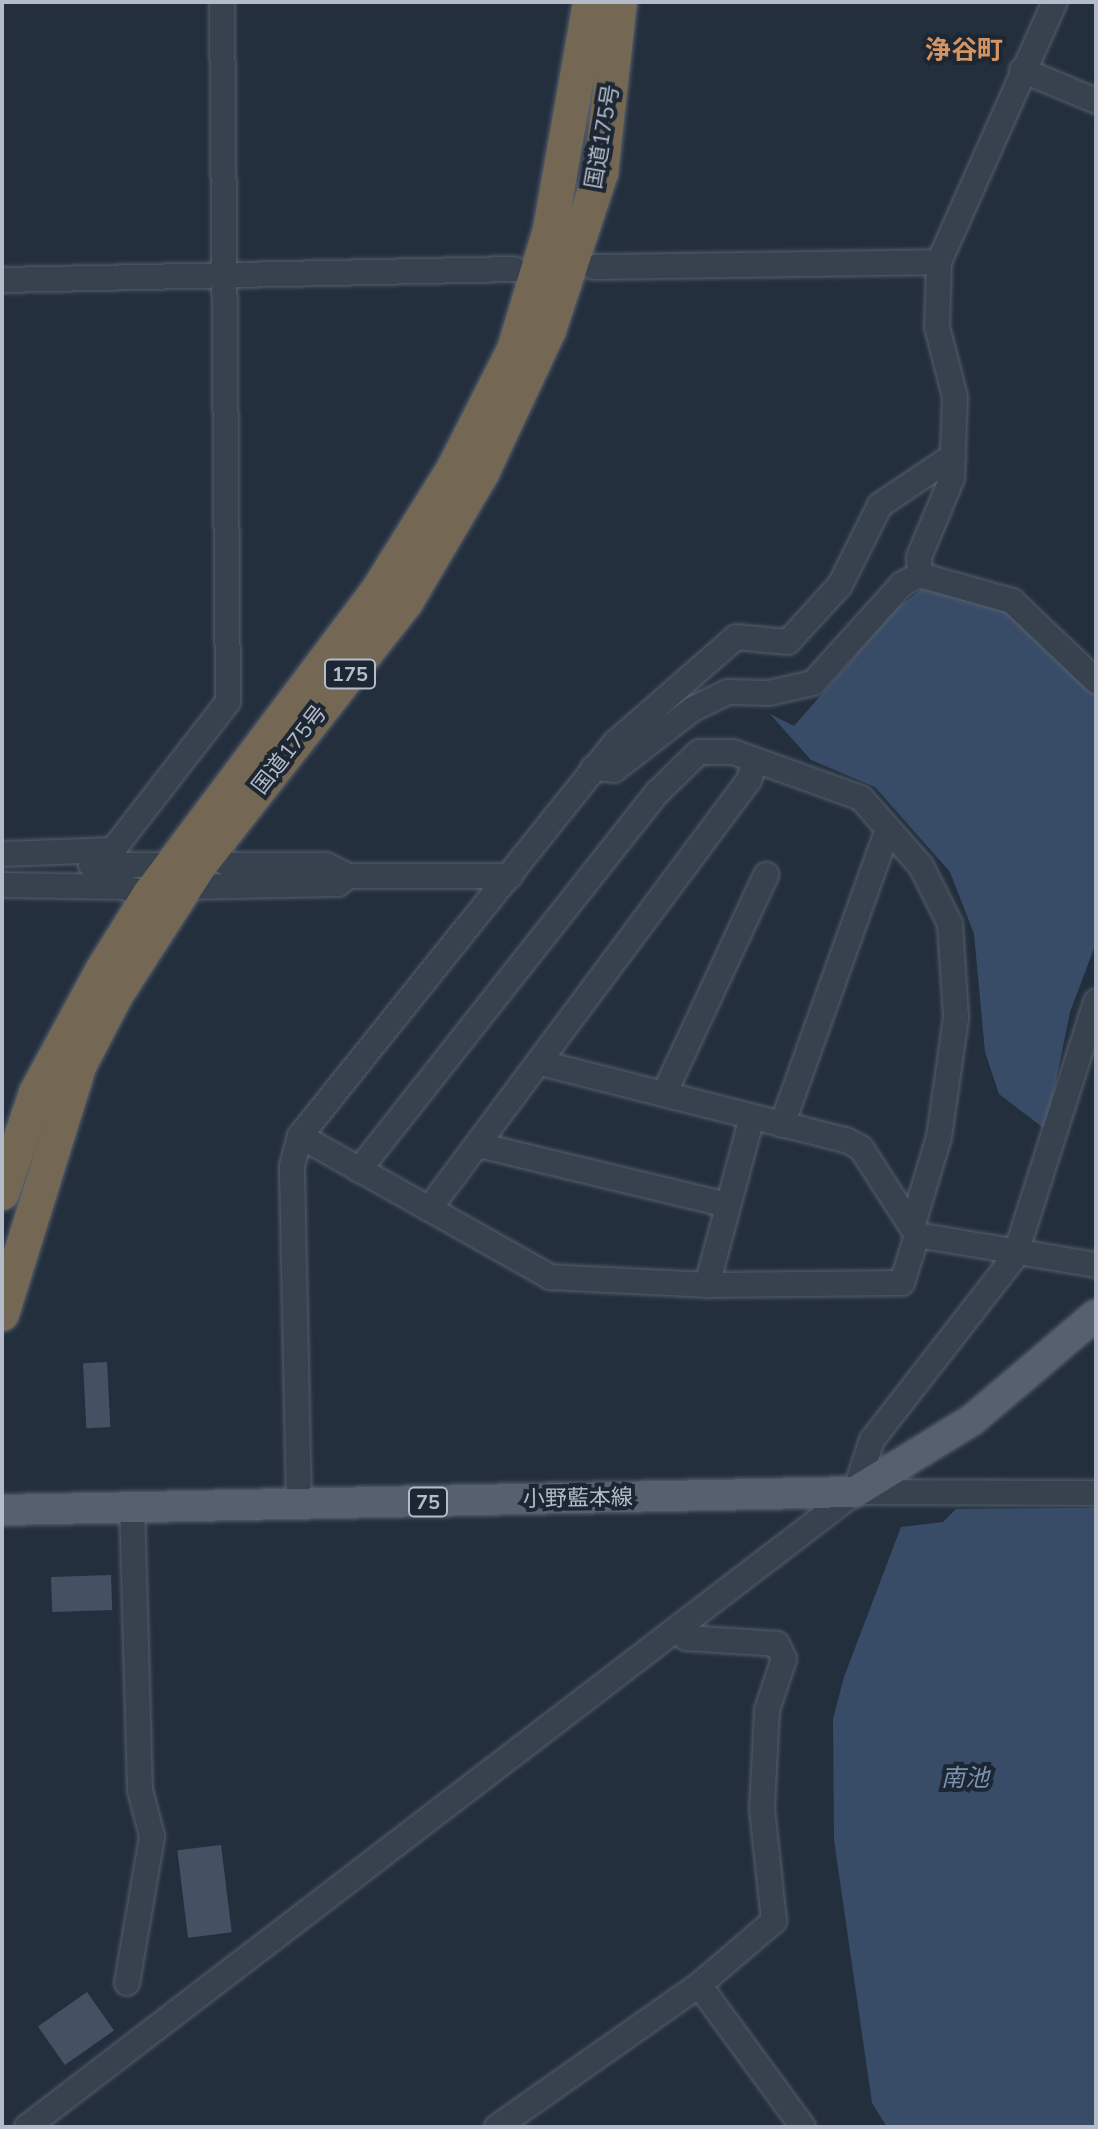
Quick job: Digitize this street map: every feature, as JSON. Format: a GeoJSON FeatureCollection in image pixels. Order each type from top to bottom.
{"type":"FeatureCollection","features":[{"type":"Feature","properties":{"kind":"highway","name":"国道175号"},"geometry":{"type":"LineString","coordinates":[[2,1193],[36,1093],[140,886],[216,864],[406,602],[482,473],[554,268],[590,2]]}},
{"type":"Feature","properties":{"kind":"highway","name":"国道175号"},"geometry":{"type":"LineString","coordinates":[[2,1314],[80,1064],[178,876],[377,592],[453,470],[601,173],[620,2]]}},
{"type":"Feature","properties":{"kind":"main road"},"geometry":{"type":"LineString","coordinates":[[855,1492],[972,1420],[1096,1315]]}},
{"type":"Feature","properties":{"kind":"main road","name":"小野藍本線"},"geometry":{"type":"LineString","coordinates":[[2,1510],[855,1492]]}},
{"type":"Feature","properties":{"kind":"street"},"geometry":{"type":"LineString","coordinates":[[2,854],[113,850],[228,702],[222,2]]}},
{"type":"Feature","properties":{"kind":"street"},"geometry":{"type":"LineString","coordinates":[[920,575],[919,557],[940,513],[953,456],[955,397],[937,327],[939,262],[1022,70],[1055,2]]}},
{"type":"Feature","properties":{"kind":"street"},"geometry":{"type":"LineString","coordinates":[[1022,70],[1096,101]]}},
{"type":"Feature","properties":{"kind":"street"},"geometry":{"type":"LineString","coordinates":[[2,280],[394,272],[394,282],[694,255],[695,266],[939,262]]}},
{"type":"Feature","properties":{"kind":"street"},"geometry":{"type":"LineString","coordinates":[[299,1506],[292,1166],[300,1136],[593,768],[736,637],[788,642],[840,585],[880,505],[953,456]]}},
{"type":"Feature","properties":{"kind":"street"},"geometry":{"type":"LineString","coordinates":[[593,768],[614,770],[693,709],[728,692],[769,693],[813,683],[902,584],[920,575],[1012,601],[1096,681]]}},
{"type":"Feature","properties":{"kind":"street"},"geometry":{"type":"LineString","coordinates":[[300,1136],[359,1170],[550,1277],[707,1285],[902,1283],[939,1137],[956,963],[950,924],[921,866],[861,798],[755,760],[699,752],[658,792],[359,1170]]}},
{"type":"Feature","properties":{"kind":"street"},"geometry":{"type":"LineString","coordinates":[[429,1209],[541,1063],[749,780],[755,760]]}},
{"type":"Feature","properties":{"kind":"street"},"geometry":{"type":"LineString","coordinates":[[782,1125],[888,829]]}},
{"type":"Feature","properties":{"kind":"street"},"geometry":{"type":"LineString","coordinates":[[216,864],[326,865],[348,876],[510,876]]}},
{"type":"Feature","properties":{"kind":"street"},"geometry":{"type":"LineString","coordinates":[[2,869],[338,884],[348,876]]}},
{"type":"Feature","properties":{"kind":"street"},"geometry":{"type":"LineString","coordinates":[[664,1094],[766,875]]}},
{"type":"Feature","properties":{"kind":"street"},"geometry":{"type":"LineString","coordinates":[[2,878],[140,886]]}},
{"type":"Feature","properties":{"kind":"street"},"geometry":{"type":"LineString","coordinates":[[2,885],[140,886]]}},
{"type":"Feature","properties":{"kind":"street"},"geometry":{"type":"LineString","coordinates":[[27,2127],[855,1492],[872,1440],[1015,1256],[1096,1002]]}},
{"type":"Feature","properties":{"kind":"street"},"geometry":{"type":"LineString","coordinates":[[541,1063],[861,1148],[914,1231],[1015,1256],[1096,1265]]}},
{"type":"Feature","properties":{"kind":"street"},"geometry":{"type":"LineString","coordinates":[[707,1285],[752,1117]]}},
{"type":"Feature","properties":{"kind":"street"},"geometry":{"type":"LineString","coordinates":[[478,1145],[728,1205]]}},
{"type":"Feature","properties":{"kind":"street"},"geometry":{"type":"LineString","coordinates":[[855,1492],[1096,1493]]}},
{"type":"Feature","properties":{"kind":"street"},"geometry":{"type":"LineString","coordinates":[[127,1983],[152,1836],[140,1790],[132,1508]]}},
{"type":"Feature","properties":{"kind":"street"},"geometry":{"type":"LineString","coordinates":[[497,2127],[699,1985],[774,1921],[762,1809],[767,1710],[784,1659],[777,1644],[686,1638],[678,1630]]}},
{"type":"Feature","properties":{"kind":"street"},"geometry":{"type":"LineString","coordinates":[[699,1985],[803,2127]]}},
{"type":"Feature","properties":{"kind":"water"},"geometry":{"type":"Polygon","coordinates":[[[922,589],[1006,609],[1096,695],[1096,943],[1070,1012],[1046,1130],[999,1094],[985,1052],[974,934],[950,872],[875,787],[811,760],[770,714],[794,726],[897,608],[922,589]]]}},
{"type":"Feature","properties":{"kind":"water","name":"南池"},"geometry":{"type":"Polygon","coordinates":[[[1096,1508],[1096,2127],[887,2127],[872,2103],[834,1840],[833,1719],[844,1677],[901,1527],[943,1522],[956,1509],[1096,1508]]]}},
{"type":"Feature","properties":{"kind":"building"},"geometry":{"type":"Polygon","coordinates":[[[107,1362],[110,1427],[86,1428],[83,1363],[107,1362]]]}},
{"type":"Feature","properties":{"kind":"building"},"geometry":{"type":"Polygon","coordinates":[[[111,1575],[112,1610],[52,1612],[51,1577],[111,1575]]]}},
{"type":"Feature","properties":{"kind":"building"},"geometry":{"type":"Polygon","coordinates":[[[221,1845],[232,1932],[188,1938],[177,1850],[221,1845]]]}},
{"type":"Feature","properties":{"kind":"building"},"geometry":{"type":"Polygon","coordinates":[[[87,1992],[114,2031],[65,2065],[38,2026],[87,1992]]]}},
{"type":"Feature","properties":{"kind":"district","name":"浄谷町"},"geometry":{"type":"Point","coordinates":[964,51]}}]}
